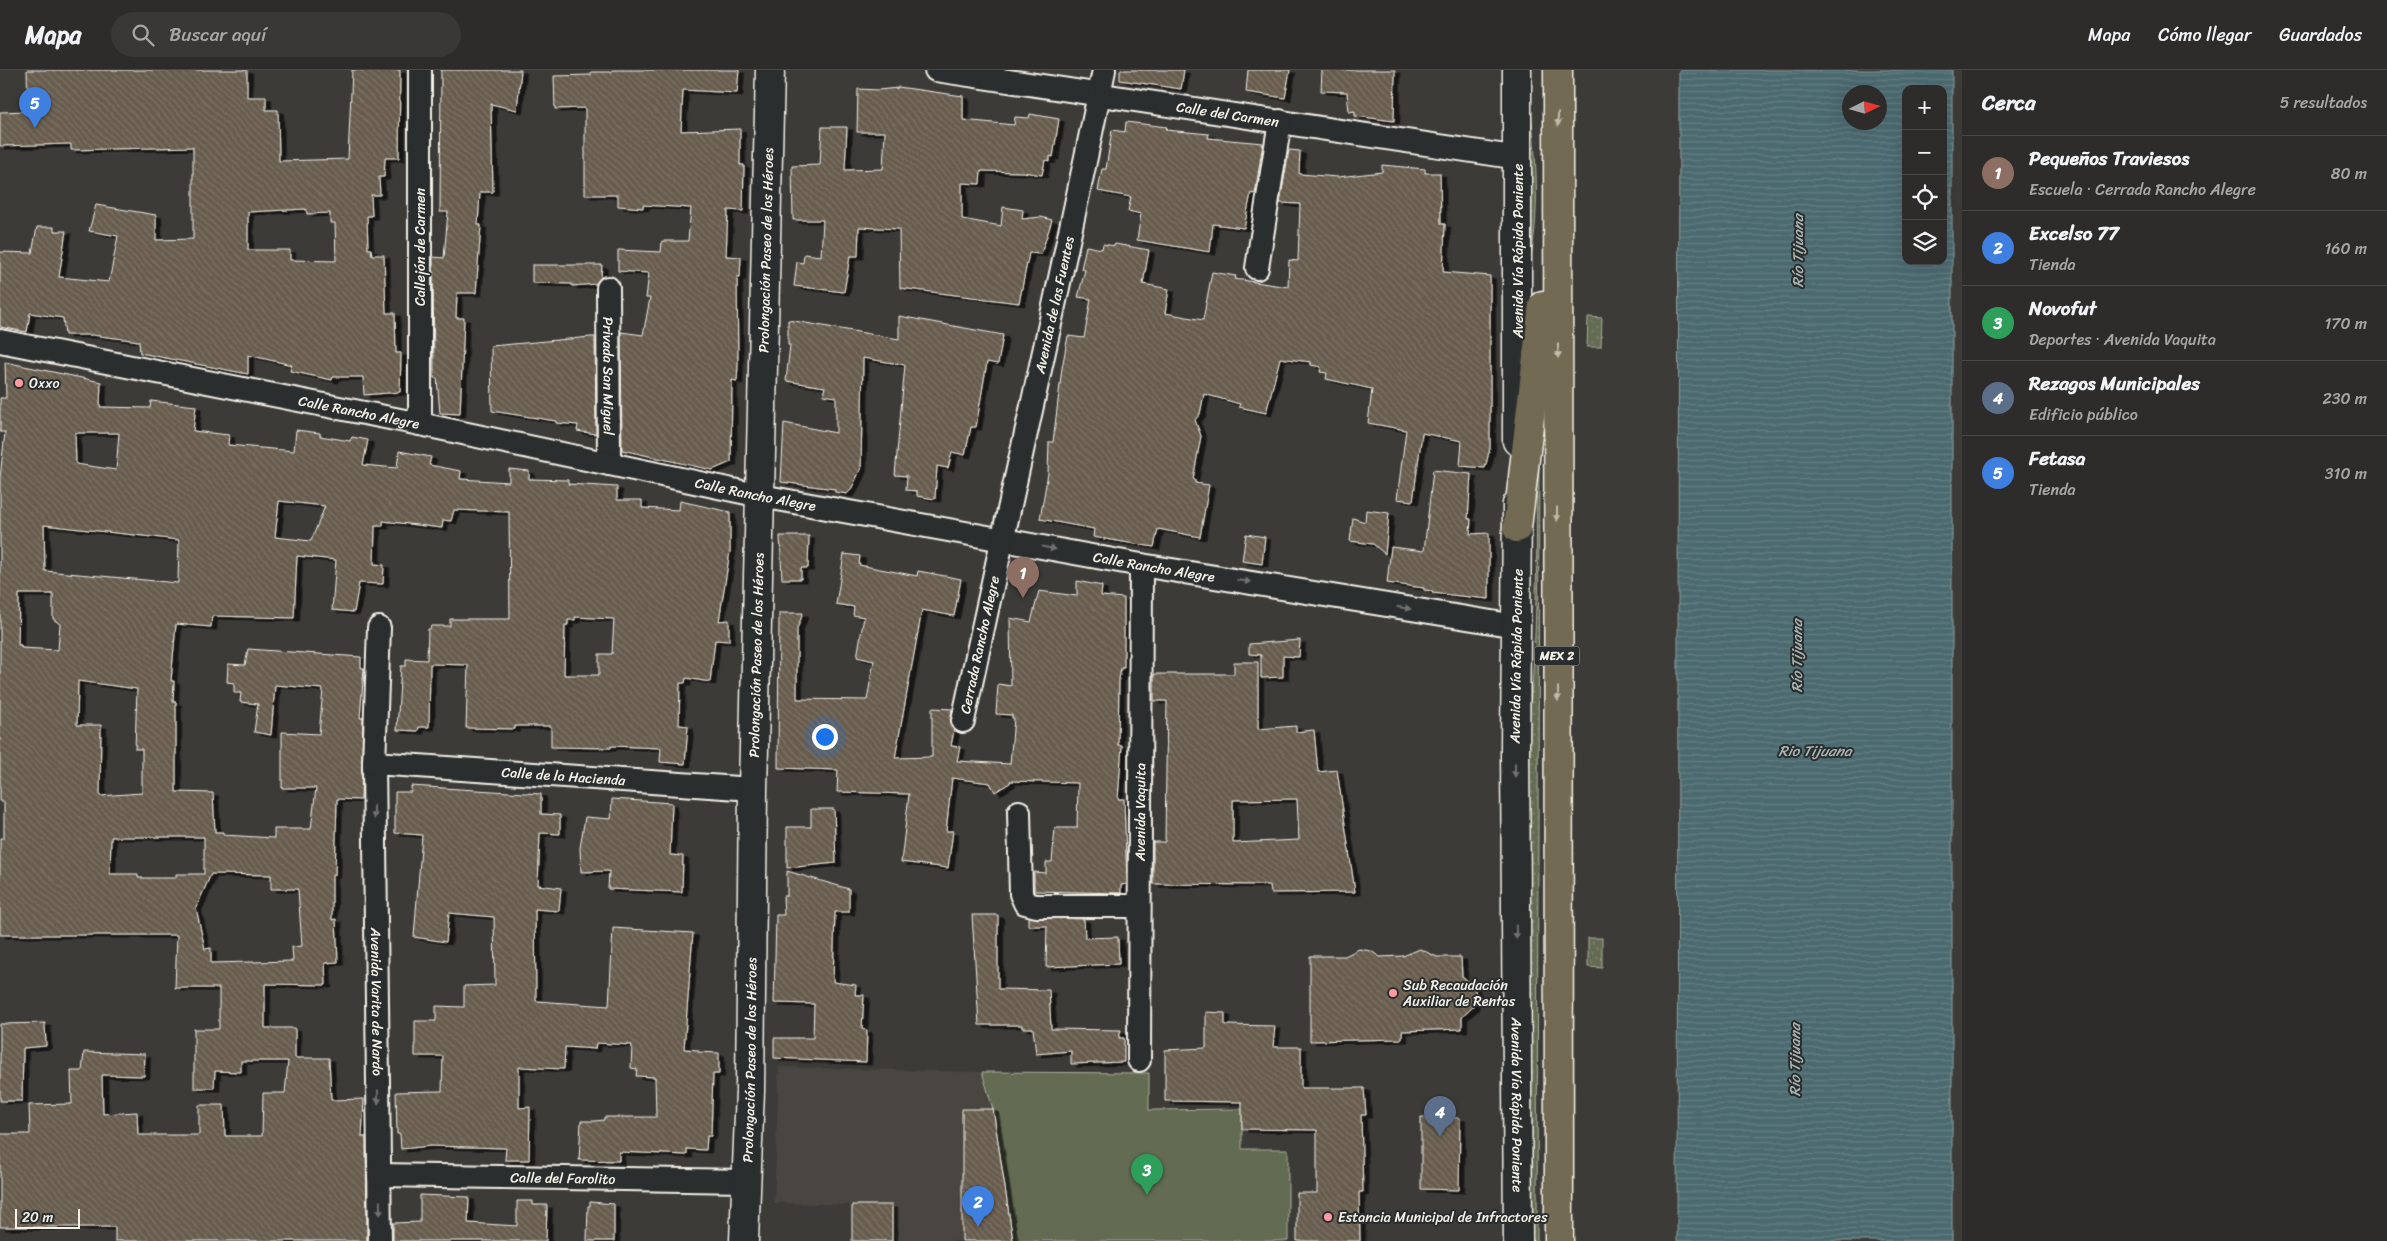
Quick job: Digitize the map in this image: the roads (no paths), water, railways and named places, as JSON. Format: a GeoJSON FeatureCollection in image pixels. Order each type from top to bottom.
{"type":"FeatureCollection","features":[{"type":"Feature","properties":{"kind":"highway","name":"MEX 2"},"geometry":{"type":"LineString","coordinates":[[1558,70],[1559,1241]]}},
{"type":"Feature","properties":{"kind":"highway"},"geometry":{"type":"LineString","coordinates":[[1517,528],[1558,174]]}},
{"type":"Feature","properties":{"kind":"street","name":"Callejón de Carmen"},"geometry":{"type":"LineString","coordinates":[[420,70],[420,424]]}},
{"type":"Feature","properties":{"kind":"street","name":"Prolongación Paseo de los Héroes"},"geometry":{"type":"LineString","coordinates":[[744,1241],[770,70]]}},
{"type":"Feature","properties":{"kind":"street","name":"Calle del Carmen"},"geometry":{"type":"LineString","coordinates":[[936,70],[1099,93],[1519,158]]}},
{"type":"Feature","properties":{"kind":"street","name":"Avenida de las Fuentes"},"geometry":{"type":"LineString","coordinates":[[1001,539],[1032,413],[1104,70]]}},
{"type":"Feature","properties":{"kind":"street","name":"Avenida Vía Rápida Poniente"},"geometry":{"type":"LineString","coordinates":[[1517,70],[1519,158],[1515,759],[1518,1241]]}},
{"type":"Feature","properties":{"kind":"street"},"geometry":{"type":"LineString","coordinates":[[1257,268],[1280,121]]}},
{"type":"Feature","properties":{"kind":"street","name":"Privada San Miguel"},"geometry":{"type":"LineString","coordinates":[[608,288],[610,464]]}},
{"type":"Feature","properties":{"kind":"street","name":"Calle Rancho Alegre"},"geometry":{"type":"LineString","coordinates":[[0,341],[420,424],[761,496],[1141,565],[1516,626]]}},
{"type":"Feature","properties":{"kind":"street","name":"Cerrada Rancho Alegre"},"geometry":{"type":"LineString","coordinates":[[963,721],[1001,539]]}},
{"type":"Feature","properties":{"kind":"street","name":"Avenida Vaquita"},"geometry":{"type":"LineString","coordinates":[[1139,1060],[1141,565]]}},
{"type":"Feature","properties":{"kind":"street","name":"Avenida Varita de Nardo"},"geometry":{"type":"LineString","coordinates":[[379,628],[374,763],[380,1241]]}},
{"type":"Feature","properties":{"kind":"street","name":"Calle de la Hacienda"},"geometry":{"type":"LineString","coordinates":[[374,763],[753,789]]}},
{"type":"Feature","properties":{"kind":"street"},"geometry":{"type":"LineString","coordinates":[[1019,812],[1021,894],[1025,903],[1036,906],[1139,906]]}},
{"type":"Feature","properties":{"kind":"street","name":"Calle del Farolito"},"geometry":{"type":"LineString","coordinates":[[379,1175],[746,1181]]}},
{"type":"Feature","properties":{"kind":"water","name":"Rio Tijuana"},"geometry":{"type":"Polygon","coordinates":[[[1679,70],[1952,70],[1952,1241],[1677,1241],[1679,70]]]}},
{"type":"Feature","properties":{"kind":"place","name":"Fetasa"},"geometry":{"type":"Point","coordinates":[35,128]}},
{"type":"Feature","properties":{"kind":"place","name":"Oxxo"},"geometry":{"type":"Point","coordinates":[19,383]}},
{"type":"Feature","properties":{"kind":"place","name":"Pequeños Traviesos"},"geometry":{"type":"Point","coordinates":[1023,598]}},
{"type":"Feature","properties":{"kind":"place","name":"Sub Recaudación Auxiliar de Rentas"},"geometry":{"type":"Point","coordinates":[1393,993]}},
{"type":"Feature","properties":{"kind":"place","name":"Rezagos Municipales"},"geometry":{"type":"Point","coordinates":[1440,1137]}},
{"type":"Feature","properties":{"kind":"place","name":"Novofut"},"geometry":{"type":"Point","coordinates":[1147,1195]}},
{"type":"Feature","properties":{"kind":"place","name":"Estancia Municipal de Infractores"},"geometry":{"type":"Point","coordinates":[1328,1217]}},
{"type":"Feature","properties":{"kind":"place","name":"Excelso 77"},"geometry":{"type":"Point","coordinates":[978,1227]}},
{"type":"Feature","properties":{"kind":"water label","name":"Río Tijuana"},"geometry":{"type":"Point","coordinates":[1798,251]}},
{"type":"Feature","properties":{"kind":"water label","name":"Río Tijuana"},"geometry":{"type":"Point","coordinates":[1797,656]}},
{"type":"Feature","properties":{"kind":"water label","name":"Río Tijuana"},"geometry":{"type":"Point","coordinates":[1795,1060]}}]}
